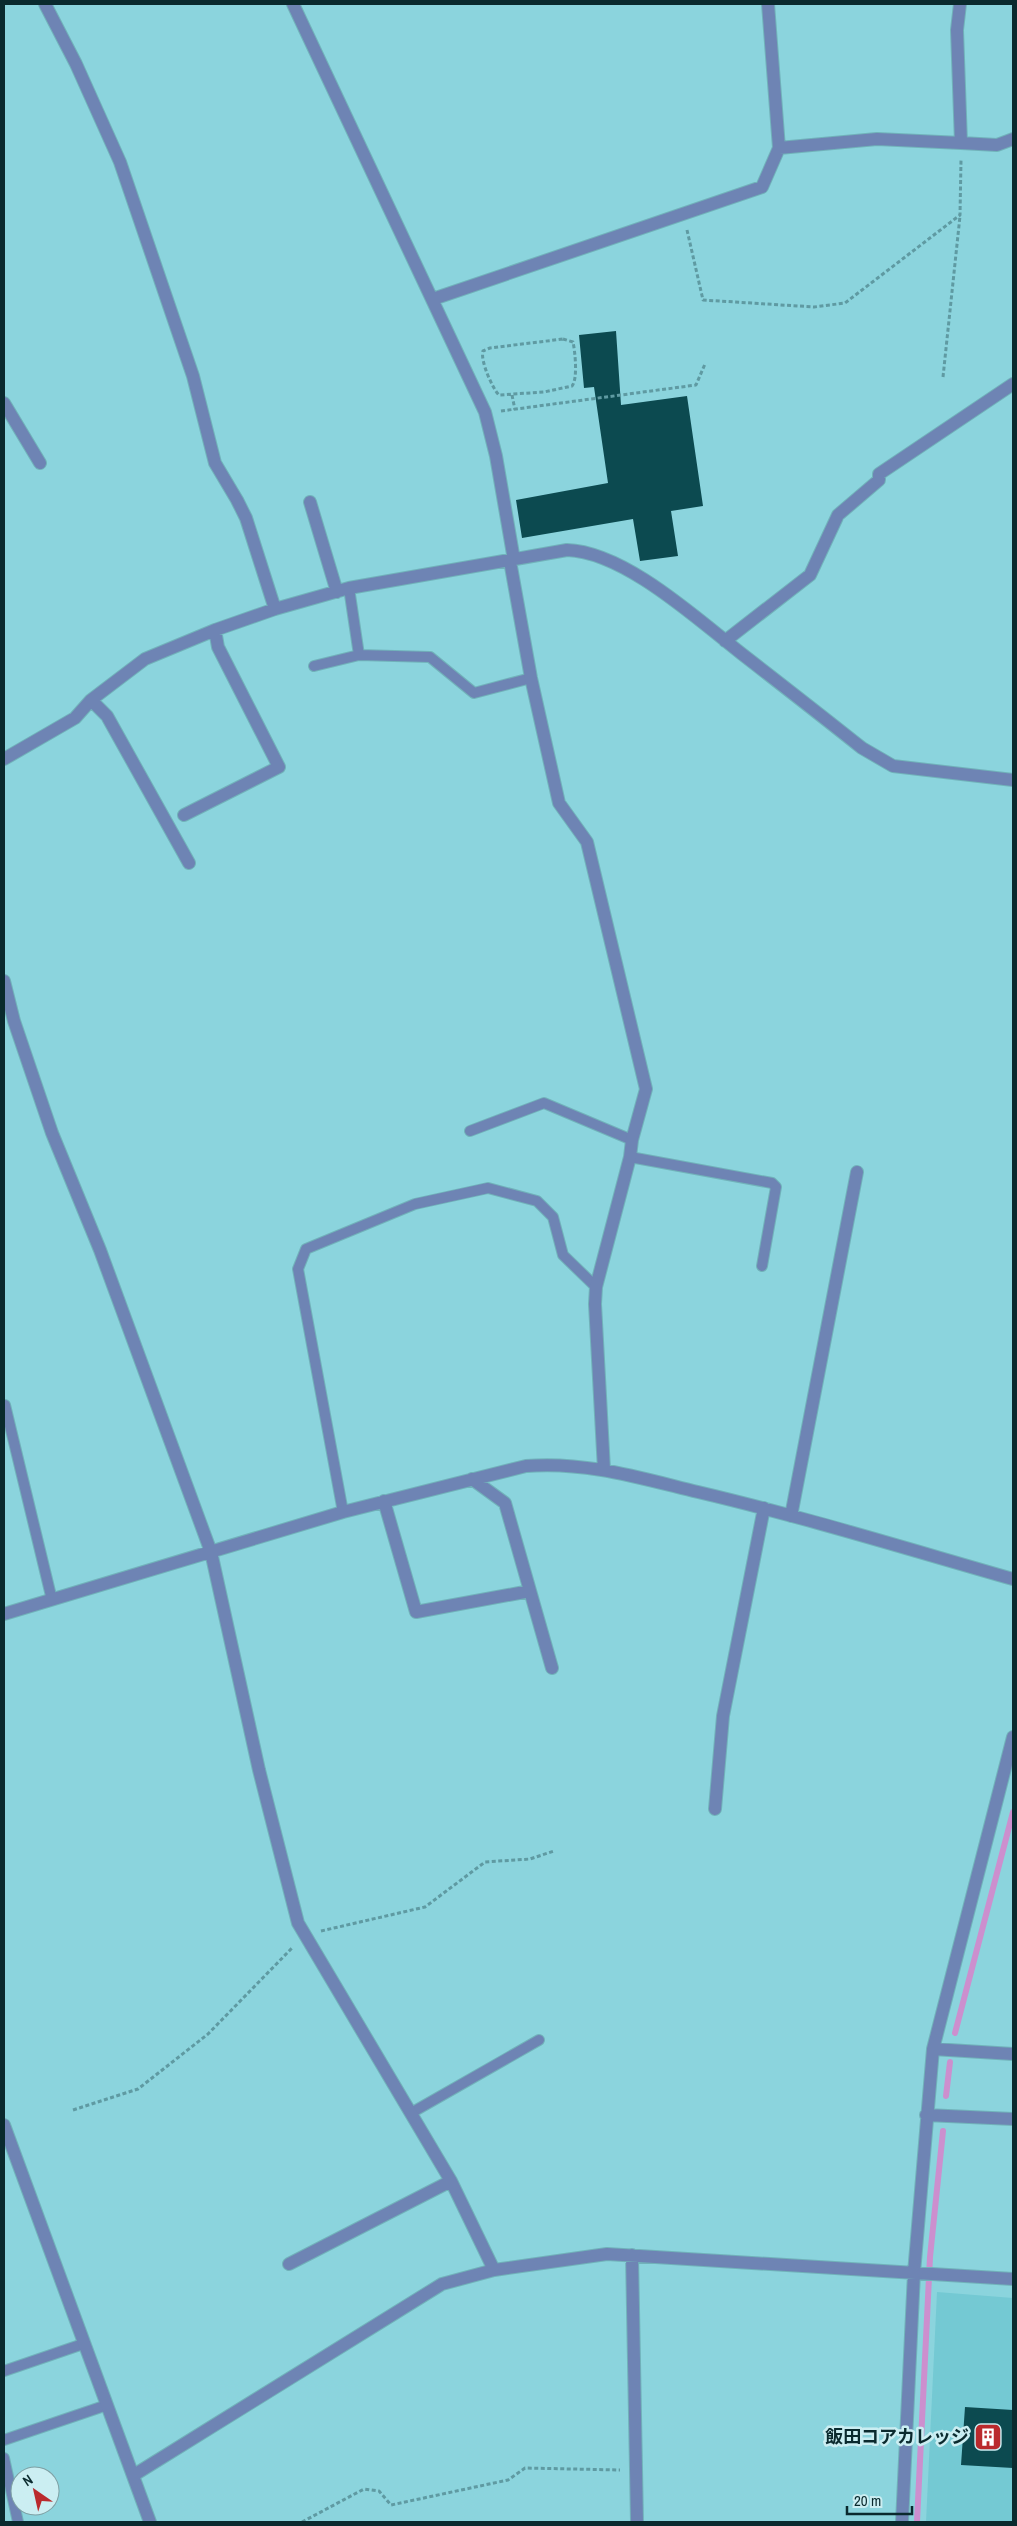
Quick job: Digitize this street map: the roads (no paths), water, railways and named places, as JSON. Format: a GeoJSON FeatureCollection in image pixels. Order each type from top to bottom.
{"type":"FeatureCollection","features":[{"type":"Feature","properties":{"kind":"street"},"geometry":{"type":"LineString","coordinates":[[45,4],[76,64],[120,162],[193,376],[215,463],[246,518],[275,609]]}},
{"type":"Feature","properties":{"kind":"street"},"geometry":{"type":"LineString","coordinates":[[293,4],[485,412],[496,456],[531,678],[559,803],[587,842],[646,1089],[596,1287],[595,1304],[604,1470]]}},
{"type":"Feature","properties":{"kind":"street"},"geometry":{"type":"LineString","coordinates":[[433,299],[762,186],[779,148],[768,4]]}},
{"type":"Feature","properties":{"kind":"street"},"geometry":{"type":"LineString","coordinates":[[960,4],[957,30],[961,142]]}},
{"type":"Feature","properties":{"kind":"street"},"geometry":{"type":"LineString","coordinates":[[779,148],[877,139],[997,145],[1013,139]]}},
{"type":"Feature","properties":{"kind":"street"},"geometry":{"type":"LineString","coordinates":[[725,641],[810,575],[834,520],[880,480],[879,474],[1013,384]]}},
{"type":"Feature","properties":{"kind":"street"},"geometry":{"type":"LineString","coordinates":[[4,402],[40,464]]}},
{"type":"Feature","properties":{"kind":"street"},"geometry":{"type":"LineString","coordinates":[[310,502],[336,592]]}},
{"type":"Feature","properties":{"kind":"street"},"geometry":{"type":"LineString","coordinates":[[4,759],[75,718],[90,700],[144,659],[215,630],[275,609],[349,588],[567,550],[580,550],[596,555],[656,587],[862,748],[893,766],[1013,780]]}},
{"type":"Feature","properties":{"kind":"street"},"geometry":{"type":"LineString","coordinates":[[184,815],[279,767],[218,646],[215,630]]}},
{"type":"Feature","properties":{"kind":"street"},"geometry":{"type":"LineString","coordinates":[[90,700],[107,716],[190,863]]}},
{"type":"Feature","properties":{"kind":"street"},"geometry":{"type":"LineString","coordinates":[[4,981],[14,1021],[52,1133],[100,1250],[211,1552],[259,1770],[298,1923],[451,2182],[494,2270]]}},
{"type":"Feature","properties":{"kind":"street"},"geometry":{"type":"LineString","coordinates":[[791,1516],[857,1172]]}},
{"type":"Feature","properties":{"kind":"street"},"geometry":{"type":"LineString","coordinates":[[4,1614],[343,1512],[526,1466],[549,1464],[604,1470],[764,1508],[1013,1579]]}},
{"type":"Feature","properties":{"kind":"street"},"geometry":{"type":"LineString","coordinates":[[472,1479],[505,1503],[552,1668]]}},
{"type":"Feature","properties":{"kind":"street"},"geometry":{"type":"LineString","coordinates":[[384,1501],[416,1612],[530,1591]]}},
{"type":"Feature","properties":{"kind":"street"},"geometry":{"type":"LineString","coordinates":[[715,1809],[723,1716],[764,1508]]}},
{"type":"Feature","properties":{"kind":"street"},"geometry":{"type":"LineString","coordinates":[[902,2522],[926,2115],[933,2049],[1013,1737]]}},
{"type":"Feature","properties":{"kind":"street"},"geometry":{"type":"LineString","coordinates":[[933,2049],[1013,2054]]}},
{"type":"Feature","properties":{"kind":"street"},"geometry":{"type":"LineString","coordinates":[[926,2115],[1013,2119]]}},
{"type":"Feature","properties":{"kind":"street"},"geometry":{"type":"LineString","coordinates":[[4,2125],[150,2522]]}},
{"type":"Feature","properties":{"kind":"street"},"geometry":{"type":"LineString","coordinates":[[289,2264],[451,2182]]}},
{"type":"Feature","properties":{"kind":"street"},"geometry":{"type":"LineString","coordinates":[[134,2475],[442,2284],[494,2270],[607,2254],[1013,2279]]}},
{"type":"Feature","properties":{"kind":"street"},"geometry":{"type":"LineString","coordinates":[[632,2255],[636,2522]]}},
{"type":"Feature","properties":{"kind":"lane"},"geometry":{"type":"LineString","coordinates":[[349,588],[359,655]]}},
{"type":"Feature","properties":{"kind":"lane"},"geometry":{"type":"LineString","coordinates":[[314,666],[359,655],[430,657],[474,693],[531,678]]}},
{"type":"Feature","properties":{"kind":"lane"},"geometry":{"type":"LineString","coordinates":[[470,1131],[544,1103],[632,1140]]}},
{"type":"Feature","properties":{"kind":"lane"},"geometry":{"type":"LineString","coordinates":[[630,1157],[772,1183],[776,1187],[762,1266]]}},
{"type":"Feature","properties":{"kind":"lane"},"geometry":{"type":"LineString","coordinates":[[343,1512],[298,1269],[306,1249],[416,1204],[488,1188],[537,1200],[553,1217],[563,1255],[596,1287]]}},
{"type":"Feature","properties":{"kind":"lane"},"geometry":{"type":"LineString","coordinates":[[5,1405],[52,1600]]}},
{"type":"Feature","properties":{"kind":"lane"},"geometry":{"type":"LineString","coordinates":[[411,2113],[538,2040]]}},
{"type":"Feature","properties":{"kind":"lane"},"geometry":{"type":"LineString","coordinates":[[4,2371],[83,2344]]}},
{"type":"Feature","properties":{"kind":"lane"},"geometry":{"type":"LineString","coordinates":[[4,2440],[107,2405]]}},
{"type":"Feature","properties":{"kind":"lane"},"geometry":{"type":"LineString","coordinates":[[4,2458],[18,2522]]}},
{"type":"Feature","properties":{"kind":"waterway"},"geometry":{"type":"LineString","coordinates":[[955,2033],[1013,1812]]}},
{"type":"Feature","properties":{"kind":"waterway"},"geometry":{"type":"LineString","coordinates":[[946,2096],[950,2062]]}},
{"type":"Feature","properties":{"kind":"waterway"},"geometry":{"type":"LineString","coordinates":[[917,2522],[930,2257],[943,2131]]}},
{"type":"Feature","properties":{"kind":"place","name":"飯田コアカレッジ"},"geometry":{"type":"Point","coordinates":[988,2437]}}]}
